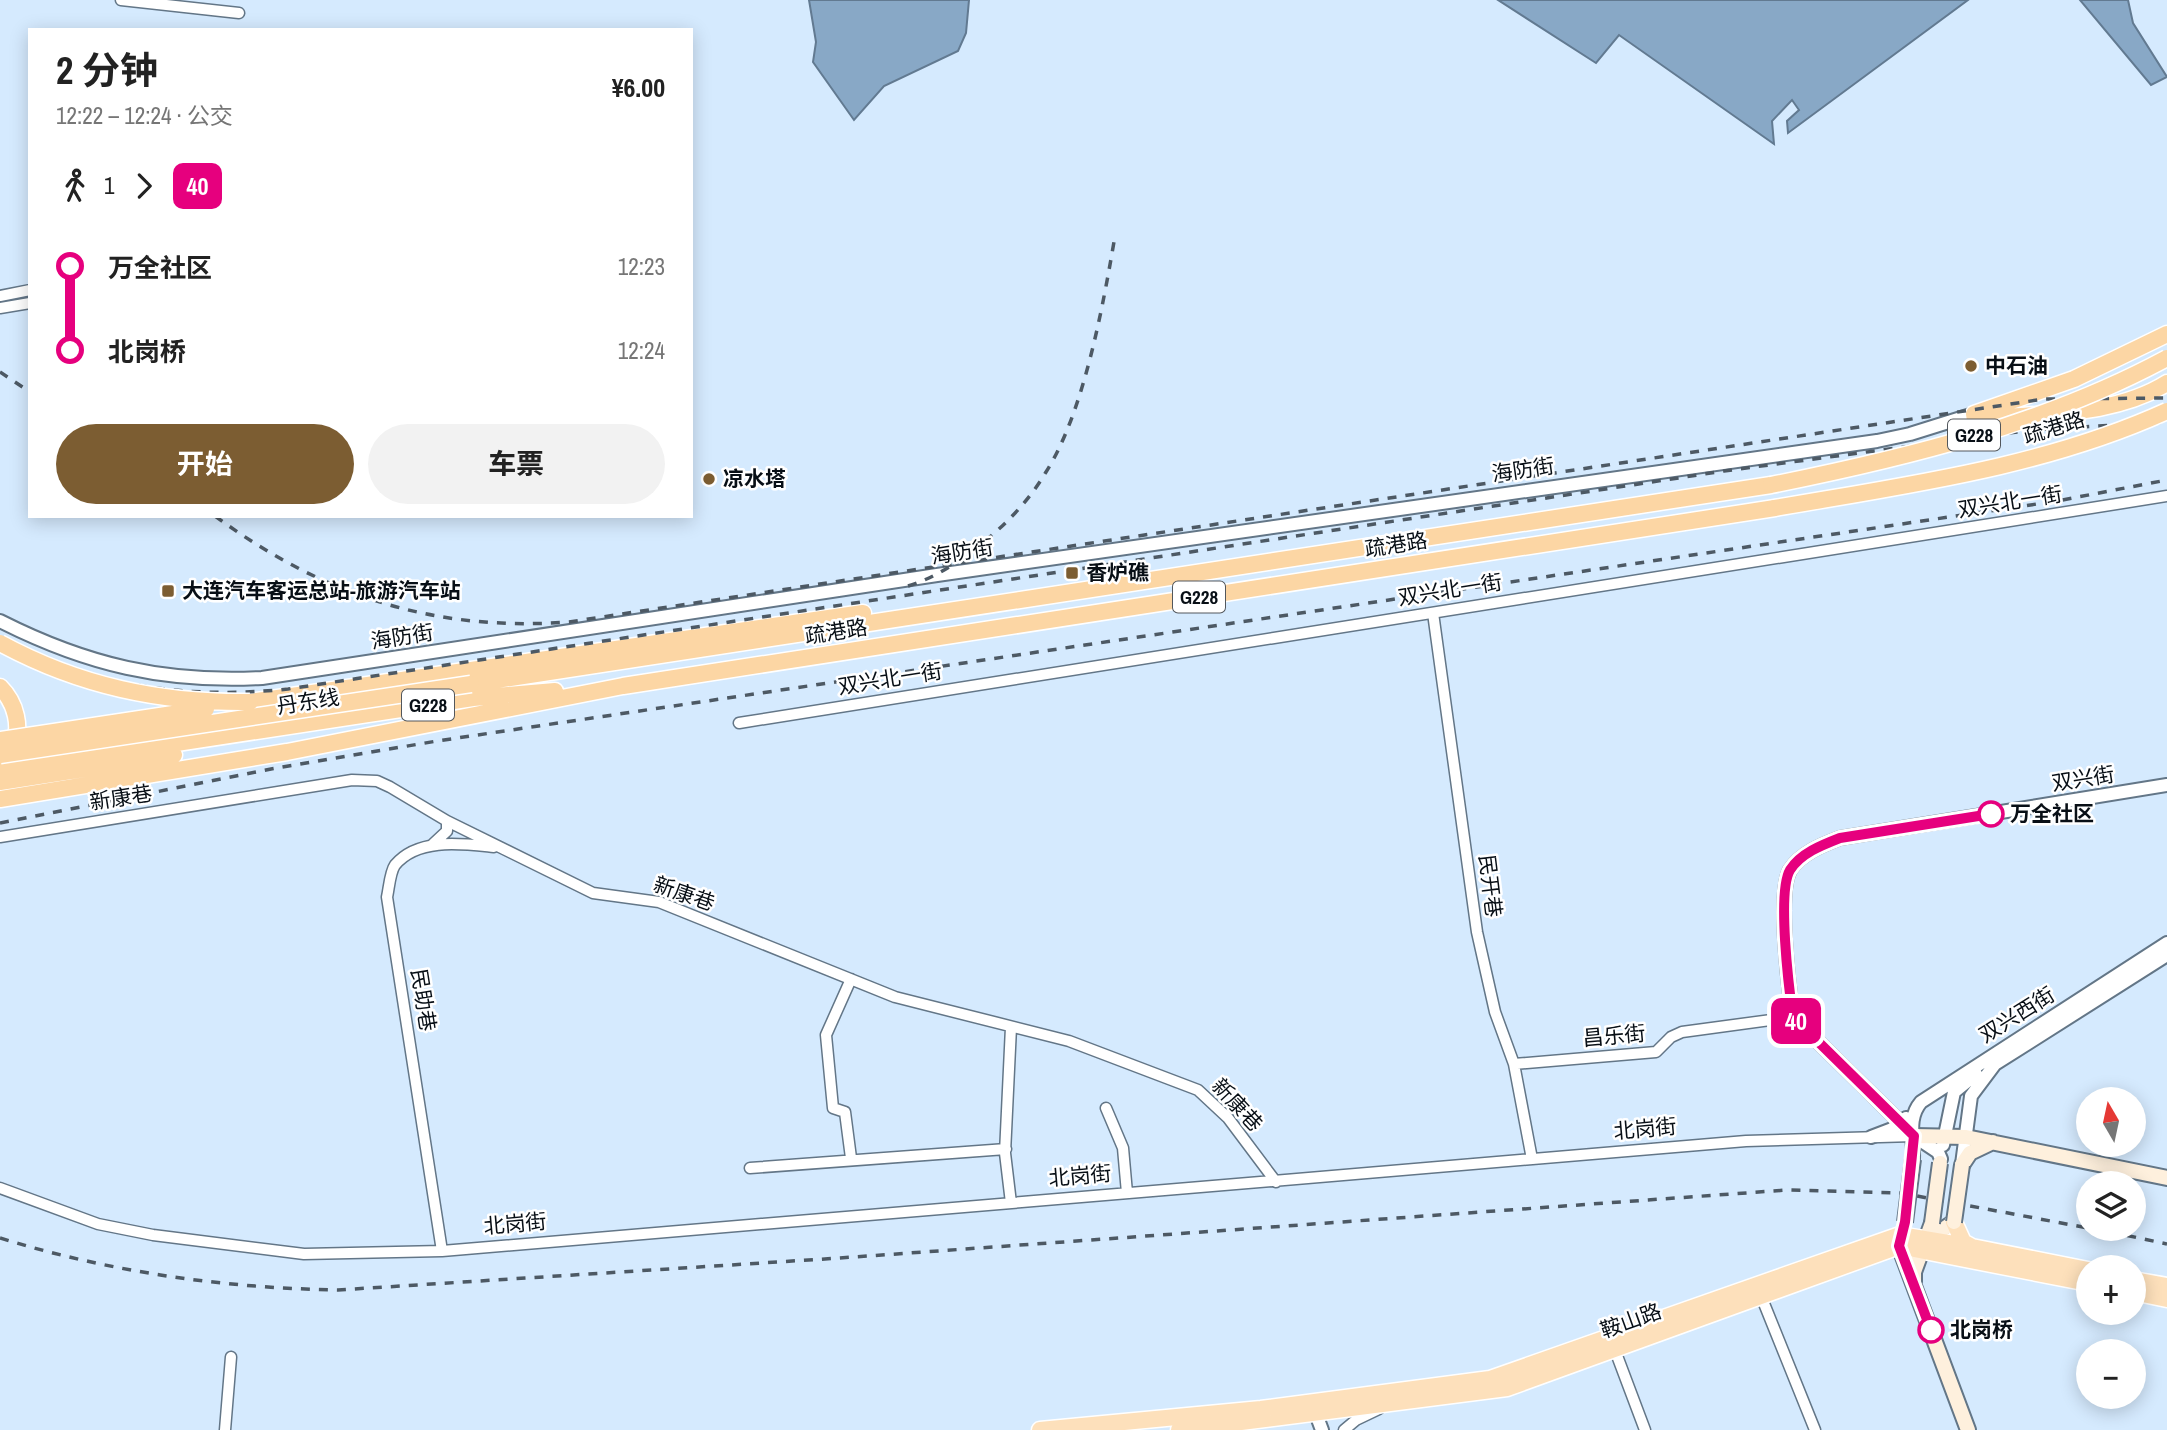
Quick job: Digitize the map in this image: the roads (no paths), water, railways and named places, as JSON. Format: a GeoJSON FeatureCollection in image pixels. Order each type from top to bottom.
{"type":"FeatureCollection","features":[{"type":"Feature","properties":{"kind":"highway"},"geometry":{"type":"LineString","coordinates":[[2013,408],[2032,393],[2074,379],[2167,334]]}},
{"type":"Feature","properties":{"kind":"highway","name":"疏港路"},"geometry":{"type":"LineString","coordinates":[[250,702],[470,676],[1150,580],[1771,485],[1889,460],[1987,431],[2069,403],[2167,358]]}},
{"type":"Feature","properties":{"kind":"highway"},"geometry":{"type":"LineString","coordinates":[[2074,379],[2071,387],[2076,402],[2089,410]]}},
{"type":"Feature","properties":{"kind":"highway"},"geometry":{"type":"LineString","coordinates":[[1974,417],[2013,408],[2089,410],[2130,400],[2167,383]]}},
{"type":"Feature","properties":{"kind":"highway","name":"疏港路"},"geometry":{"type":"LineString","coordinates":[[623,686],[1775,508],[1975,472],[2096,438],[2167,411]]}},
{"type":"Feature","properties":{"kind":"highway","name":"丹东线"},"geometry":{"type":"LineString","coordinates":[[0,644],[69,675],[113,688],[203,702],[250,702]]}},
{"type":"Feature","properties":{"kind":"highway"},"geometry":{"type":"LineString","coordinates":[[0,755],[470,676]]}},
{"type":"Feature","properties":{"kind":"highway"},"geometry":{"type":"LineString","coordinates":[[0,799],[287,745],[393,720],[475,717],[623,686]]}},
{"type":"Feature","properties":{"kind":"highway","name":"丹东线"},"geometry":{"type":"LineString","coordinates":[[0,770],[473,698],[623,686]]}},
{"type":"Feature","properties":{"kind":"highway"},"geometry":{"type":"LineString","coordinates":[[0,687],[12,702],[17,735],[11,753],[0,763]]}},
{"type":"Feature","properties":{"kind":"highway"},"geometry":{"type":"LineString","coordinates":[[0,740],[250,702]]}},
{"type":"Feature","properties":{"kind":"highway"},"geometry":{"type":"LineString","coordinates":[[0,782],[287,745]]}},
{"type":"Feature","properties":{"kind":"main road","name":"北岗街"},"geometry":{"type":"LineString","coordinates":[[1914,1136],[1944,1139],[1966,1137],[2167,1178]]}},
{"type":"Feature","properties":{"kind":"main road"},"geometry":{"type":"LineString","coordinates":[[1972,1247],[1963,1242],[1954,1222],[1962,1165],[1970,1153],[1994,1142]]}},
{"type":"Feature","properties":{"kind":"main road"},"geometry":{"type":"LineString","coordinates":[[1913,1159],[1901,1234],[1914,1287],[1968,1430]]}},
{"type":"Feature","properties":{"kind":"main road"},"geometry":{"type":"LineString","coordinates":[[1914,1287],[1914,1272],[1928,1237],[1940,1161]]}},
{"type":"Feature","properties":{"kind":"main road"},"geometry":{"type":"LineString","coordinates":[[1928,1237],[1954,1222]]}},
{"type":"Feature","properties":{"kind":"main road","name":"鞍山路"},"geometry":{"type":"LineString","coordinates":[[1040,1430],[1261,1409],[1490,1379],[1761,1296],[1901,1234]]}},
{"type":"Feature","properties":{"kind":"main road","name":"鞍山路"},"geometry":{"type":"LineString","coordinates":[[1179,1430],[1507,1388],[1612,1343],[1901,1234],[1928,1237],[2076,1280]]}},
{"type":"Feature","properties":{"kind":"main road"},"geometry":{"type":"LineString","coordinates":[[1928,1237],[2076,1268]]}},
{"type":"Feature","properties":{"kind":"main road"},"geometry":{"type":"LineString","coordinates":[[2146,1282],[2167,1286]]}},
{"type":"Feature","properties":{"kind":"main road"},"geometry":{"type":"LineString","coordinates":[[2146,1295],[2167,1299]]}},
{"type":"Feature","properties":{"kind":"street"},"geometry":{"type":"LineString","coordinates":[[121,0],[239,13]]}},
{"type":"Feature","properties":{"kind":"street"},"geometry":{"type":"LineString","coordinates":[[0,296],[28,290]]}},
{"type":"Feature","properties":{"kind":"street"},"geometry":{"type":"LineString","coordinates":[[0,308],[28,303]]}},
{"type":"Feature","properties":{"kind":"street","name":"海防街"},"geometry":{"type":"LineString","coordinates":[[0,621],[102,664],[216,678],[262,678],[950,573],[1877,441],[1974,417]]}},
{"type":"Feature","properties":{"kind":"street","name":"双兴北一街"},"geometry":{"type":"LineString","coordinates":[[738,723],[2167,496]]}},
{"type":"Feature","properties":{"kind":"street","name":"民开巷"},"geometry":{"type":"LineString","coordinates":[[1433,613],[1477,932],[1495,1012],[1514,1064],[1532,1160]]}},
{"type":"Feature","properties":{"kind":"street"},"geometry":{"type":"LineString","coordinates":[[0,644],[26,634]]}},
{"type":"Feature","properties":{"kind":"street","name":"新康巷"},"geometry":{"type":"LineString","coordinates":[[0,837],[365,779],[390,787],[447,821],[593,893],[659,902],[895,997],[1069,1041],[1198,1090],[1228,1118],[1276,1182]]}},
{"type":"Feature","properties":{"kind":"street","name":"双兴街"},"geometry":{"type":"LineString","coordinates":[[1793,1017],[1785,916],[1786,882],[1790,870],[1818,846],[1840,838],[2167,785]]}},
{"type":"Feature","properties":{"kind":"street"},"geometry":{"type":"LineString","coordinates":[[426,847],[440,840],[447,831],[447,821]]}},
{"type":"Feature","properties":{"kind":"street","name":"民助巷"},"geometry":{"type":"LineString","coordinates":[[442,1251],[387,897],[394,866],[408,854],[426,847],[455,843],[500,848]]}},
{"type":"Feature","properties":{"kind":"street","name":"双兴西街"},"geometry":{"type":"LineString","coordinates":[[1871,1137],[1901,1122],[1960,1075],[2167,943]]}},
{"type":"Feature","properties":{"kind":"street","name":"双兴西街"},"geometry":{"type":"LineString","coordinates":[[1962,1165],[1971,1096],[1995,1064],[2167,955]]}},
{"type":"Feature","properties":{"kind":"street"},"geometry":{"type":"LineString","coordinates":[[851,979],[826,1035],[833,1108],[845,1112],[851,1158]]}},
{"type":"Feature","properties":{"kind":"street"},"geometry":{"type":"LineString","coordinates":[[1793,1017],[1914,1136],[1938,1152],[1940,1161]]}},
{"type":"Feature","properties":{"kind":"street","name":"昌乐街"},"geometry":{"type":"LineString","coordinates":[[1514,1064],[1656,1052],[1671,1037],[1682,1032],[1793,1017]]}},
{"type":"Feature","properties":{"kind":"street"},"geometry":{"type":"LineString","coordinates":[[1011,1027],[1006,1149],[1011,1203]]}},
{"type":"Feature","properties":{"kind":"street"},"geometry":{"type":"LineString","coordinates":[[1949,1106],[1958,1086],[1995,1064]]}},
{"type":"Feature","properties":{"kind":"street"},"geometry":{"type":"LineString","coordinates":[[1940,1161],[1949,1106],[1948,1091],[1960,1075]]}},
{"type":"Feature","properties":{"kind":"street"},"geometry":{"type":"LineString","coordinates":[[1107,1108],[1123,1148],[1127,1194]]}},
{"type":"Feature","properties":{"kind":"street"},"geometry":{"type":"LineString","coordinates":[[1913,1111],[1913,1159]]}},
{"type":"Feature","properties":{"kind":"street","name":"北岗街"},"geometry":{"type":"LineString","coordinates":[[0,1188],[98,1224],[153,1235],[304,1254],[442,1251],[1746,1141],[1914,1136]]}},
{"type":"Feature","properties":{"kind":"street"},"geometry":{"type":"LineString","coordinates":[[1944,1139],[1962,1165]]}},
{"type":"Feature","properties":{"kind":"street"},"geometry":{"type":"LineString","coordinates":[[750,1168],[851,1158],[1006,1149]]}},
{"type":"Feature","properties":{"kind":"street"},"geometry":{"type":"LineString","coordinates":[[1761,1296],[1815,1430]]}},
{"type":"Feature","properties":{"kind":"street"},"geometry":{"type":"LineString","coordinates":[[1612,1343],[1645,1430]]}},
{"type":"Feature","properties":{"kind":"street"},"geometry":{"type":"LineString","coordinates":[[225,1430],[231,1357]]}},
{"type":"Feature","properties":{"kind":"street"},"geometry":{"type":"LineString","coordinates":[[1344,1430],[1356,1420],[1390,1404]]}},
{"type":"Feature","properties":{"kind":"street"},"geometry":{"type":"LineString","coordinates":[[1316,1414],[1322,1430]]}},
{"type":"Feature","properties":{"kind":"water"},"geometry":{"type":"Polygon","coordinates":[[[809,0],[969,0],[966,33],[958,51],[884,86],[854,120],[813,62],[816,42],[809,0]]]}},
{"type":"Feature","properties":{"kind":"water"},"geometry":{"type":"Polygon","coordinates":[[[1498,0],[1968,0],[1788,133],[1787,121],[1799,110],[1792,100],[1772,121],[1774,144],[1619,35],[1596,63],[1498,0]]]}},
{"type":"Feature","properties":{"kind":"water"},"geometry":{"type":"Polygon","coordinates":[[[2080,0],[2128,0],[2133,23],[2167,77],[2151,85],[2080,0]]]}},
{"type":"Feature","properties":{"kind":"railway"},"geometry":{"type":"LineString","coordinates":[[908,586],[944,570],[987,539],[1024,503],[1046,472],[1071,420],[1081,389],[1098,326],[1115,236]]}},
{"type":"Feature","properties":{"kind":"railway"},"geometry":{"type":"LineString","coordinates":[[0,372],[28,391]]}},
{"type":"Feature","properties":{"kind":"railway"},"geometry":{"type":"LineString","coordinates":[[218,518],[297,568],[382,603],[426,614],[472,621],[520,624],[569,622],[2044,399],[2167,398]]}},
{"type":"Feature","properties":{"kind":"railway"},"geometry":{"type":"LineString","coordinates":[[0,645],[71,670],[141,686],[212,692],[288,689],[1724,471],[2032,430],[2167,422]]}},
{"type":"Feature","properties":{"kind":"railway"},"geometry":{"type":"LineString","coordinates":[[0,823],[271,769],[437,741],[2057,501],[2167,480]]}},
{"type":"Feature","properties":{"kind":"railway"},"geometry":{"type":"LineString","coordinates":[[0,1238],[83,1260],[167,1276],[252,1286],[338,1290],[840,1258],[1787,1190],[1901,1193],[2076,1226]]}},
{"type":"Feature","properties":{"kind":"railway"},"geometry":{"type":"LineString","coordinates":[[2146,1240],[2167,1244]]}},
{"type":"Feature","properties":{"kind":"place","name":"中石油"},"geometry":{"type":"Point","coordinates":[1971,366]}},
{"type":"Feature","properties":{"kind":"place","name":"凉水塔"},"geometry":{"type":"Point","coordinates":[709,479]}},
{"type":"Feature","properties":{"kind":"place","name":"香炉礁"},"geometry":{"type":"Point","coordinates":[1072,573]}},
{"type":"Feature","properties":{"kind":"place","name":"大连汽车客运总站-旅游汽车站"},"geometry":{"type":"Point","coordinates":[168,591]}},
{"type":"Feature","properties":{"kind":"place","name":"万全社区"},"geometry":{"type":"Point","coordinates":[1991,814]}},
{"type":"Feature","properties":{"kind":"place","name":"北岗桥"},"geometry":{"type":"Point","coordinates":[1931,1330]}}]}
